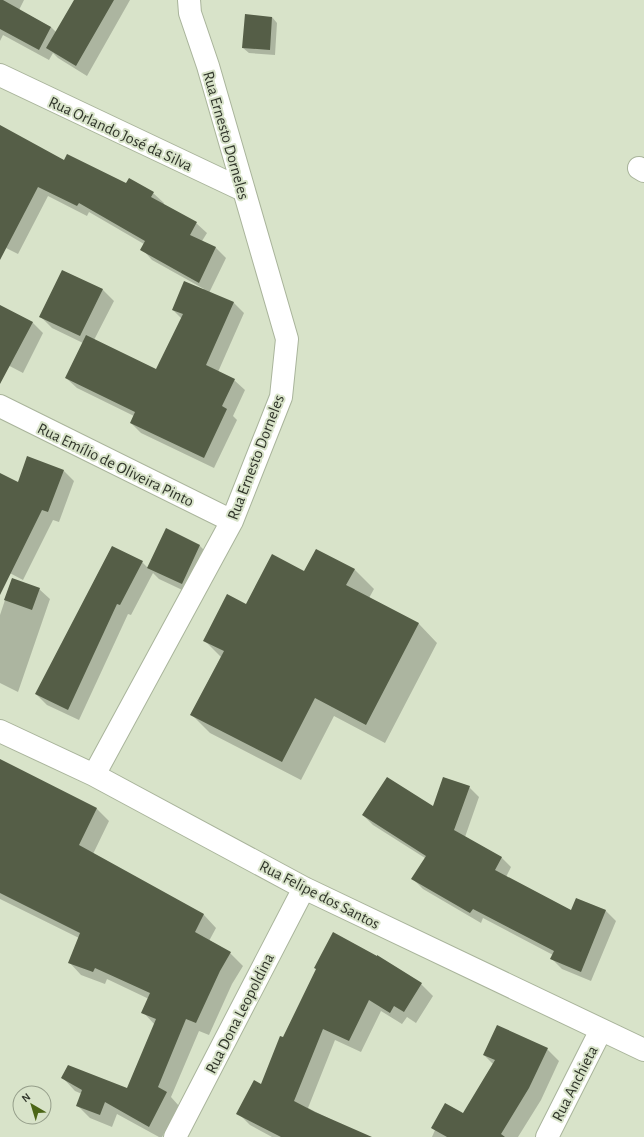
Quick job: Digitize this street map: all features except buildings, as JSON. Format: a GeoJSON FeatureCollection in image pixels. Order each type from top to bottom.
{"type":"FeatureCollection","features":[{"type":"Feature","properties":{"kind":"street","name":"Rua Ernesto Dorneles"},"geometry":{"type":"LineString","coordinates":[[94,775],[232,521],[281,396],[287,339],[208,66],[190,13],[189,0]]}},
{"type":"Feature","properties":{"kind":"street","name":"Rua Orlando José da Silva"},"geometry":{"type":"LineString","coordinates":[[0,75],[243,190]]}},
{"type":"Feature","properties":{"kind":"street","name":"Rua Emílio de Oliveira Pinto"},"geometry":{"type":"LineString","coordinates":[[0,406],[232,521]]}},
{"type":"Feature","properties":{"kind":"street","name":"Rua Felipe dos Santos"},"geometry":{"type":"LineString","coordinates":[[0,731],[94,775],[304,888],[644,1050]]}},
{"type":"Feature","properties":{"kind":"street","name":"Rua Dona Leopoldina"},"geometry":{"type":"LineString","coordinates":[[174,1137],[304,888]]}},
{"type":"Feature","properties":{"kind":"street","name":"Rua Anchieta"},"geometry":{"type":"LineString","coordinates":[[547,1137],[601,1030]]}}]}
